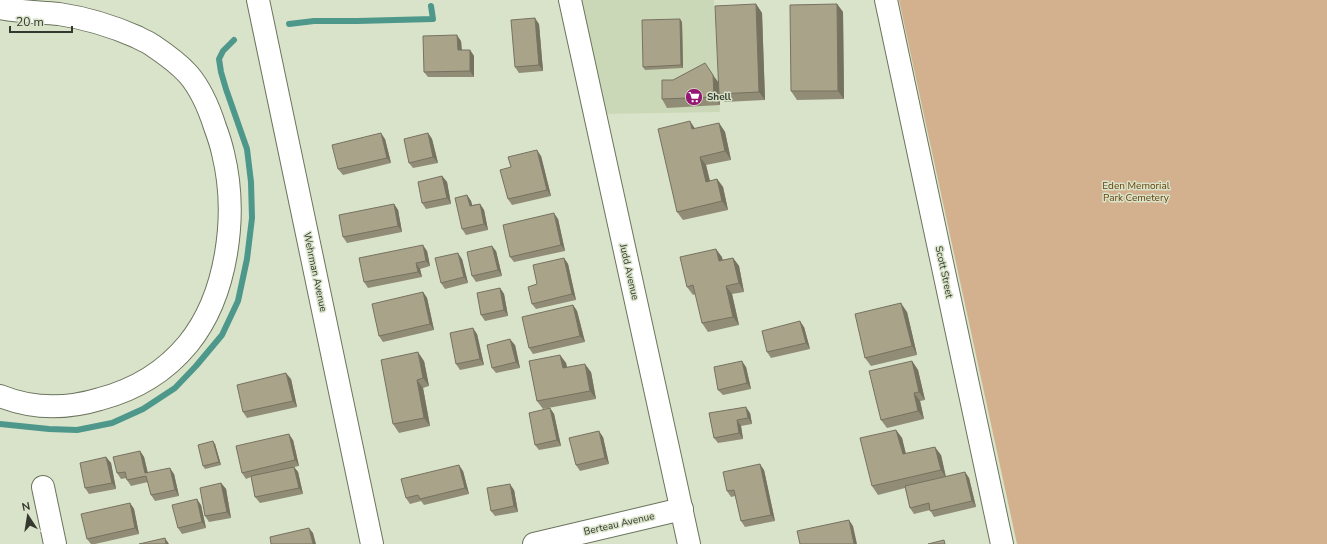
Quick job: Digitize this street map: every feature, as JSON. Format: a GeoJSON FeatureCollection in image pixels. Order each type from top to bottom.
{"type":"FeatureCollection","features":[{"type":"Feature","properties":{"kind":"main road","name":"Wehrman Avenue"},"geometry":{"type":"LineString","coordinates":[[258,0],[372,544]]}},
{"type":"Feature","properties":{"kind":"main road","name":"Judd Avenue"},"geometry":{"type":"LineString","coordinates":[[570,0],[689,544]]}},
{"type":"Feature","properties":{"kind":"main road","name":"Scott Street"},"geometry":{"type":"LineString","coordinates":[[886,0],[1002,544]]}},
{"type":"Feature","properties":{"kind":"main road"},"geometry":{"type":"LineString","coordinates":[[0,8],[14,11],[59,14],[98,22],[151,44],[170,58],[188,74],[200,92],[210,114],[223,152],[229,190],[230,212],[227,254],[210,306],[201,326],[188,344],[164,368],[138,385],[116,395],[85,403],[66,406],[27,404],[0,396]]}},
{"type":"Feature","properties":{"kind":"main road"},"geometry":{"type":"LineString","coordinates":[[43,487],[55,544]]}},
{"type":"Feature","properties":{"kind":"main road","name":"Berteau Avenue"},"geometry":{"type":"LineString","coordinates":[[534,544],[682,509]]}},
{"type":"Feature","properties":{"kind":"shaded area"},"geometry":{"type":"Polygon","coordinates":[[[574,0],[714,0],[720,112],[600,114],[574,0]]]}},
{"type":"Feature","properties":{"kind":"green space","name":"Eden Memorial Park Cemetery"},"geometry":{"type":"Polygon","coordinates":[[[899,0],[1327,0],[1327,544],[1017,544],[899,0]]]}},
{"type":"Feature","properties":{"kind":"building"},"geometry":{"type":"Polygon","coordinates":[[[756,4],[759,92],[719,94],[715,6],[756,4]]]}},
{"type":"Feature","properties":{"kind":"building"},"geometry":{"type":"Polygon","coordinates":[[[837,4],[838,91],[791,91],[790,5],[837,4]]]}},
{"type":"Feature","properties":{"kind":"building"},"geometry":{"type":"Polygon","coordinates":[[[535,18],[539,65],[515,67],[511,20],[535,18]]]}},
{"type":"Feature","properties":{"kind":"building"},"geometry":{"type":"Polygon","coordinates":[[[680,19],[681,65],[643,67],[642,20],[680,19]]]}},
{"type":"Feature","properties":{"kind":"building"},"geometry":{"type":"Polygon","coordinates":[[[457,35],[458,50],[470,50],[470,71],[424,72],[423,36],[457,35]]]}},
{"type":"Feature","properties":{"kind":"building"},"geometry":{"type":"Polygon","coordinates":[[[705,63],[713,75],[714,97],[662,99],[662,80],[673,80],[705,63]]]}},
{"type":"Feature","properties":{"kind":"building"},"geometry":{"type":"Polygon","coordinates":[[[690,121],[692,129],[719,123],[725,151],[700,157],[706,182],[717,179],[722,201],[677,212],[658,129],[690,121]]]}},
{"type":"Feature","properties":{"kind":"building"},"geometry":{"type":"Polygon","coordinates":[[[381,133],[387,158],[338,169],[332,145],[381,133]]]}},
{"type":"Feature","properties":{"kind":"building"},"geometry":{"type":"Polygon","coordinates":[[[428,133],[433,157],[409,163],[404,139],[428,133]]]}},
{"type":"Feature","properties":{"kind":"building"},"geometry":{"type":"Polygon","coordinates":[[[537,150],[547,190],[508,199],[500,170],[511,167],[508,157],[537,150]]]}},
{"type":"Feature","properties":{"kind":"building"},"geometry":{"type":"Polygon","coordinates":[[[442,176],[447,198],[422,203],[418,182],[442,176]]]}},
{"type":"Feature","properties":{"kind":"building"},"geometry":{"type":"Polygon","coordinates":[[[467,195],[470,206],[480,204],[484,224],[462,229],[455,198],[467,195]]]}},
{"type":"Feature","properties":{"kind":"building"},"geometry":{"type":"Polygon","coordinates":[[[394,204],[398,226],[343,237],[339,215],[394,204]]]}},
{"type":"Feature","properties":{"kind":"building"},"geometry":{"type":"Polygon","coordinates":[[[554,213],[561,245],[510,257],[503,225],[554,213]]]}},
{"type":"Feature","properties":{"kind":"building"},"geometry":{"type":"Polygon","coordinates":[[[423,245],[426,261],[416,263],[418,272],[364,282],[359,258],[423,245]]]}},
{"type":"Feature","properties":{"kind":"building"},"geometry":{"type":"Polygon","coordinates":[[[492,246],[498,270],[472,276],[467,252],[492,246]]]}},
{"type":"Feature","properties":{"kind":"building"},"geometry":{"type":"Polygon","coordinates":[[[716,249],[719,261],[733,258],[739,283],[726,286],[733,317],[702,323],[693,285],[687,287],[680,257],[716,249]]]}},
{"type":"Feature","properties":{"kind":"building"},"geometry":{"type":"Polygon","coordinates":[[[458,253],[464,277],[441,283],[435,258],[458,253]]]}},
{"type":"Feature","properties":{"kind":"building"},"geometry":{"type":"Polygon","coordinates":[[[564,258],[572,294],[532,304],[528,287],[537,284],[533,265],[564,258]]]}},
{"type":"Feature","properties":{"kind":"building"},"geometry":{"type":"Polygon","coordinates":[[[500,288],[504,310],[481,315],[477,293],[500,288]]]}},
{"type":"Feature","properties":{"kind":"building"},"geometry":{"type":"Polygon","coordinates":[[[423,292],[430,324],[379,336],[372,304],[423,292]]]}},
{"type":"Feature","properties":{"kind":"building"},"geometry":{"type":"Polygon","coordinates":[[[901,303],[912,346],[865,358],[855,314],[901,303]]]}},
{"type":"Feature","properties":{"kind":"building"},"geometry":{"type":"Polygon","coordinates":[[[573,305],[580,336],[529,348],[522,317],[573,305]]]}},
{"type":"Feature","properties":{"kind":"building"},"geometry":{"type":"Polygon","coordinates":[[[800,321],[806,343],[767,352],[762,331],[800,321]]]}},
{"type":"Feature","properties":{"kind":"building"},"geometry":{"type":"Polygon","coordinates":[[[473,328],[480,359],[456,364],[450,333],[473,328]]]}},
{"type":"Feature","properties":{"kind":"building"},"geometry":{"type":"Polygon","coordinates":[[[510,339],[516,362],[492,368],[487,345],[510,339]]]}},
{"type":"Feature","properties":{"kind":"building"},"geometry":{"type":"Polygon","coordinates":[[[418,352],[423,378],[417,380],[424,418],[393,424],[381,360],[418,352]]]}},
{"type":"Feature","properties":{"kind":"building"},"geometry":{"type":"Polygon","coordinates":[[[560,355],[563,368],[585,364],[590,391],[537,401],[529,361],[560,355]]]}},
{"type":"Feature","properties":{"kind":"building"},"geometry":{"type":"Polygon","coordinates":[[[742,361],[747,383],[718,390],[714,367],[742,361]]]}},
{"type":"Feature","properties":{"kind":"building"},"geometry":{"type":"Polygon","coordinates":[[[912,361],[919,392],[914,393],[918,411],[881,420],[869,371],[912,361]]]}},
{"type":"Feature","properties":{"kind":"building"},"geometry":{"type":"Polygon","coordinates":[[[286,373],[293,401],[243,412],[237,385],[286,373]]]}},
{"type":"Feature","properties":{"kind":"building"},"geometry":{"type":"Polygon","coordinates":[[[746,407],[748,418],[737,420],[739,433],[714,438],[709,413],[746,407]]]}},
{"type":"Feature","properties":{"kind":"building"},"geometry":{"type":"Polygon","coordinates":[[[550,408],[557,440],[535,445],[529,413],[550,408]]]}},
{"type":"Feature","properties":{"kind":"building"},"geometry":{"type":"Polygon","coordinates":[[[896,430],[903,454],[935,447],[941,470],[872,486],[860,438],[896,430]]]}},
{"type":"Feature","properties":{"kind":"building"},"geometry":{"type":"Polygon","coordinates":[[[599,431],[605,458],[576,465],[569,438],[599,431]]]}},
{"type":"Feature","properties":{"kind":"building"},"geometry":{"type":"Polygon","coordinates":[[[289,434],[295,460],[242,473],[236,446],[289,434]]]}},
{"type":"Feature","properties":{"kind":"building"},"geometry":{"type":"Polygon","coordinates":[[[213,441],[219,462],[203,466],[198,445],[213,441]]]}},
{"type":"Feature","properties":{"kind":"building"},"geometry":{"type":"Polygon","coordinates":[[[140,451],[145,473],[170,468],[175,490],[151,495],[146,476],[127,480],[125,472],[117,473],[113,457],[140,451]]]}},
{"type":"Feature","properties":{"kind":"building"},"geometry":{"type":"Polygon","coordinates":[[[106,457],[112,483],[85,488],[80,463],[106,457]]]}},
{"type":"Feature","properties":{"kind":"building"},"geometry":{"type":"Polygon","coordinates":[[[760,464],[771,515],[741,521],[734,490],[727,491],[723,472],[760,464]]]}},
{"type":"Feature","properties":{"kind":"building"},"geometry":{"type":"Polygon","coordinates":[[[459,465],[465,488],[420,499],[418,495],[406,498],[401,479],[459,465]]]}},
{"type":"Feature","properties":{"kind":"building"},"geometry":{"type":"Polygon","coordinates":[[[294,467],[299,488],[255,497],[251,476],[294,467]]]}},
{"type":"Feature","properties":{"kind":"building"},"geometry":{"type":"Polygon","coordinates":[[[965,472],[972,501],[930,511],[929,503],[910,508],[905,486],[965,472]]]}},
{"type":"Feature","properties":{"kind":"building"},"geometry":{"type":"Polygon","coordinates":[[[221,483],[227,512],[205,516],[200,488],[221,483]]]}},
{"type":"Feature","properties":{"kind":"building"},"geometry":{"type":"Polygon","coordinates":[[[510,484],[514,506],[491,511],[487,488],[510,484]]]}},
{"type":"Feature","properties":{"kind":"building"},"geometry":{"type":"Polygon","coordinates":[[[197,499],[202,522],[178,528],[172,505],[197,499]]]}},
{"type":"Feature","properties":{"kind":"building"},"geometry":{"type":"Polygon","coordinates":[[[130,503],[135,528],[87,539],[81,514],[130,503]]]}},
{"type":"Feature","properties":{"kind":"building"},"geometry":{"type":"Polygon","coordinates":[[[849,520],[854,544],[800,544],[797,531],[849,520]]]}},
{"type":"Feature","properties":{"kind":"building"},"geometry":{"type":"Polygon","coordinates":[[[309,528],[313,544],[271,544],[270,537],[309,528]]]}},
{"type":"Feature","properties":{"kind":"building"},"geometry":{"type":"Polygon","coordinates":[[[165,538],[166,544],[139,544],[165,538]]]}},
{"type":"Feature","properties":{"kind":"building"},"geometry":{"type":"Polygon","coordinates":[[[944,540],[945,544],[928,544],[944,540]]]}},
{"type":"Feature","properties":{"kind":"waterway"},"geometry":{"type":"LineString","coordinates":[[289,24],[314,21],[433,19],[431,6]]}},
{"type":"Feature","properties":{"kind":"waterway"},"geometry":{"type":"LineString","coordinates":[[0,424],[77,430],[112,423],[143,409],[175,388],[222,335],[238,301],[247,259],[252,218],[251,182],[247,149],[226,89],[219,59],[223,51],[234,40]]}},
{"type":"Feature","properties":{"kind":"place","name":"Shell"},"geometry":{"type":"Point","coordinates":[694,97]}}]}
